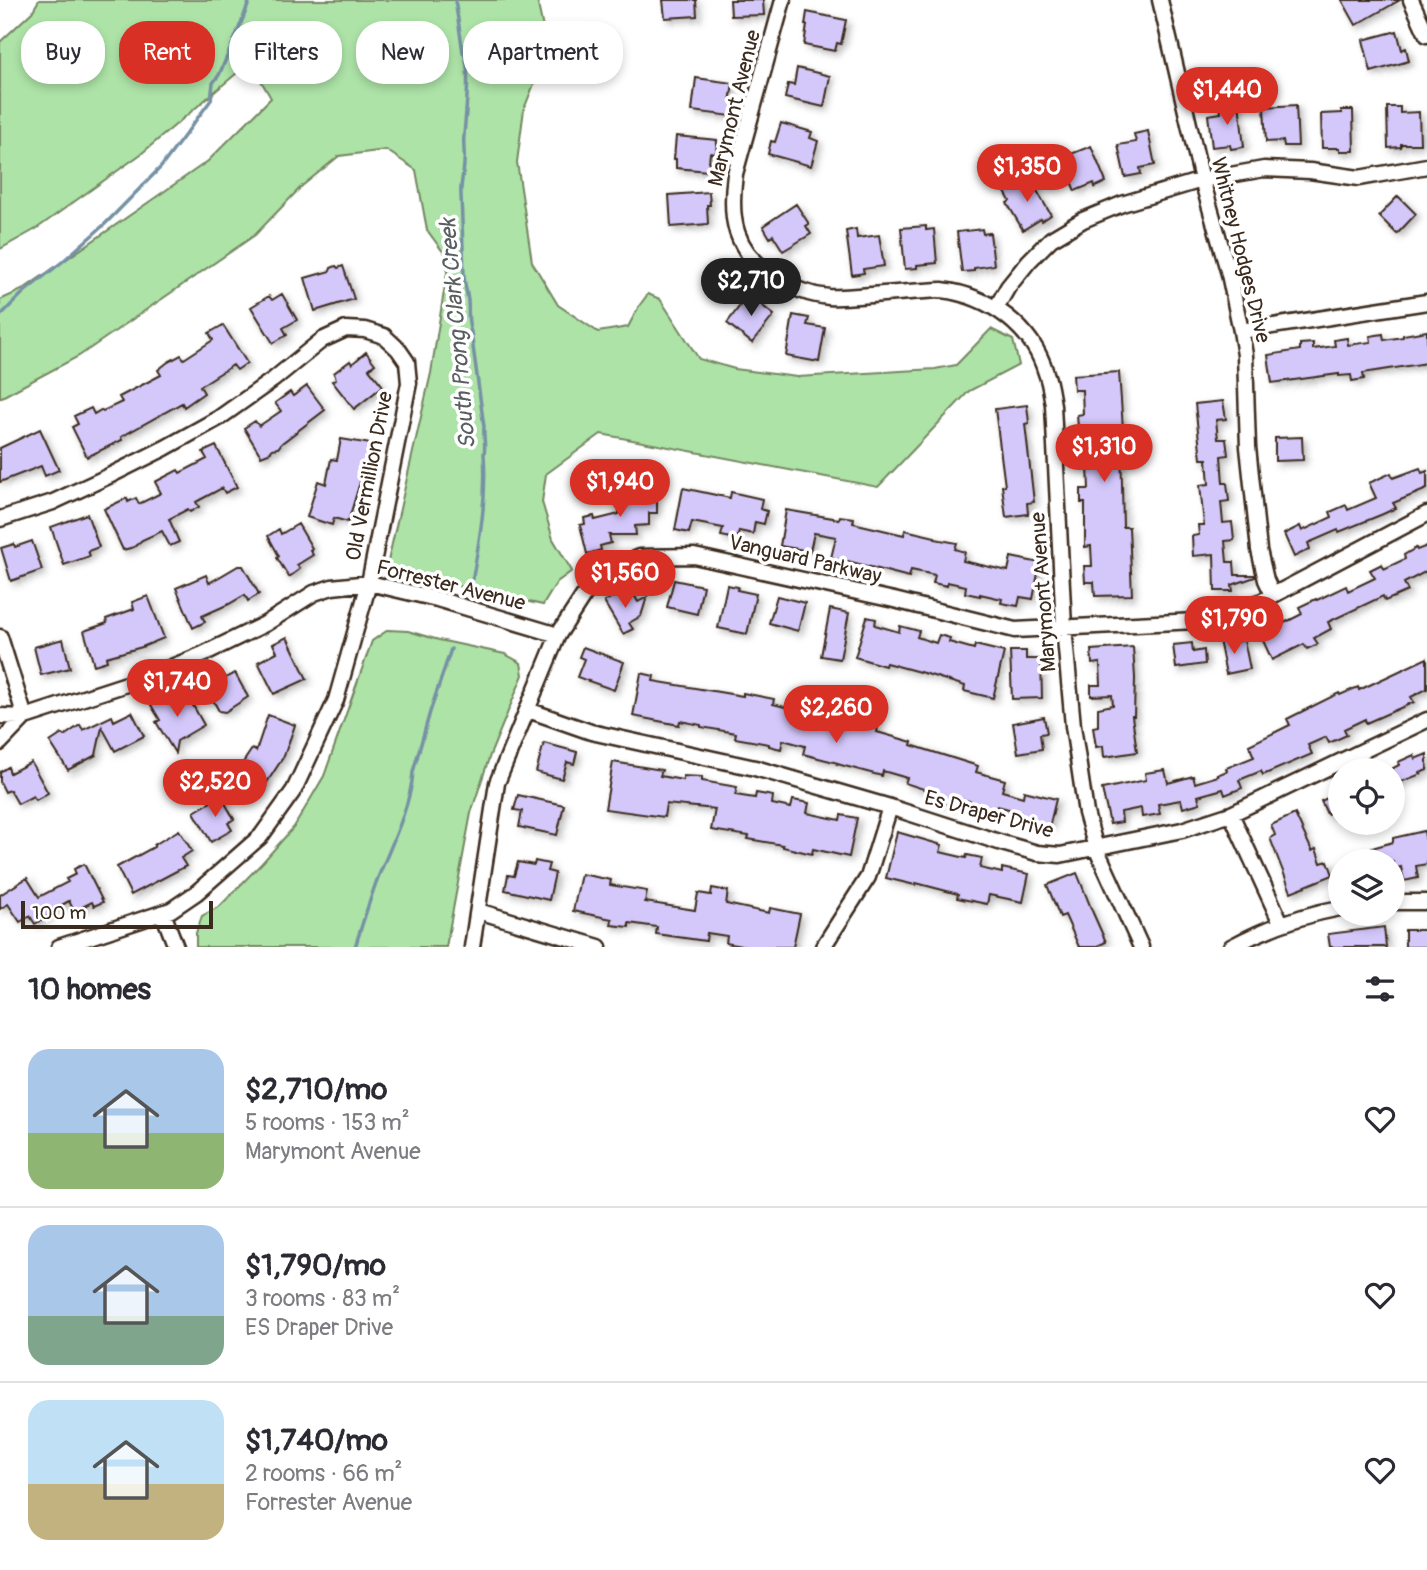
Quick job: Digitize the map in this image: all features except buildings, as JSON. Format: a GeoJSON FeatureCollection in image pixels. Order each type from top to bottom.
{"type":"FeatureCollection","features":[{"type":"Feature","properties":{"kind":"street","name":"Marymont Avenue"},"geometry":{"type":"LineString","coordinates":[[783,0],[735,174],[732,205],[736,228],[751,259],[780,281],[799,290],[814,295],[848,297],[942,290],[955,292],[996,308],[1018,326],[1037,351],[1046,370],[1053,405],[1064,628],[1073,726],[1086,813],[1096,848],[1141,947]]}},
{"type":"Feature","properties":{"kind":"street","name":"Whitney Hodges Drive"},"geometry":{"type":"LineString","coordinates":[[1160,0],[1241,331],[1245,355],[1248,447],[1259,550],[1266,580],[1273,595]]}},
{"type":"Feature","properties":{"kind":"street"},"geometry":{"type":"LineString","coordinates":[[1411,0],[1427,35]]}},
{"type":"Feature","properties":{"kind":"street"},"geometry":{"type":"LineString","coordinates":[[996,308],[1008,287],[1051,239],[1083,219],[1122,204],[1202,180],[1264,169],[1310,171],[1359,178],[1427,166]]}},
{"type":"Feature","properties":{"kind":"street"},"geometry":{"type":"LineString","coordinates":[[1241,331],[1427,302]]}},
{"type":"Feature","properties":{"kind":"street","name":"Old Vermillion Drive"},"geometry":{"type":"LineString","coordinates":[[0,519],[53,502],[165,448],[219,418],[274,379],[322,340],[346,329],[384,335],[407,362],[410,383],[369,583],[336,700],[294,790],[261,836],[196,893],[171,911],[59,947]]}},
{"type":"Feature","properties":{"kind":"street"},"geometry":{"type":"LineString","coordinates":[[1064,628],[1196,621],[1228,614],[1273,595],[1427,513]]}},
{"type":"Feature","properties":{"kind":"street","name":"Vanguard Parkway"},"geometry":{"type":"LineString","coordinates":[[472,947],[497,783],[558,635],[584,595],[606,572],[640,557],[694,556],[1016,630],[1064,628]]}},
{"type":"Feature","properties":{"kind":"street","name":"Forrester Avenue"},"geometry":{"type":"LineString","coordinates":[[0,716],[25,718],[142,679],[201,655],[265,624],[314,593],[332,587],[369,583],[437,599],[558,635]]}},
{"type":"Feature","properties":{"kind":"street"},"geometry":{"type":"LineString","coordinates":[[0,637],[25,718]]}},
{"type":"Feature","properties":{"kind":"street","name":"Es Draper Drive"},"geometry":{"type":"LineString","coordinates":[[528,710],[591,732],[755,768],[1037,853],[1060,855],[1182,830],[1231,814],[1427,720]]}},
{"type":"Feature","properties":{"kind":"street","name":"Forrester Avenue"},"geometry":{"type":"LineString","coordinates":[[0,743],[25,718]]}},
{"type":"Feature","properties":{"kind":"street"},"geometry":{"type":"LineString","coordinates":[[823,947],[868,877],[890,807]]}},
{"type":"Feature","properties":{"kind":"street"},"geometry":{"type":"LineString","coordinates":[[1231,814],[1281,923]]}},
{"type":"Feature","properties":{"kind":"street"},"geometry":{"type":"LineString","coordinates":[[1405,902],[1427,902]]}},
{"type":"Feature","properties":{"kind":"street"},"geometry":{"type":"LineString","coordinates":[[1231,947],[1281,923],[1328,910]]}},
{"type":"Feature","properties":{"kind":"street"},"geometry":{"type":"LineString","coordinates":[[478,911],[599,947]]}},
{"type":"Feature","properties":{"kind":"street"},"geometry":{"type":"LineString","coordinates":[[163,913],[176,947]]}},
{"type":"Feature","properties":{"kind":"green space"},"geometry":{"type":"Polygon","coordinates":[[[39,0],[537,0],[542,21],[463,21],[463,84],[534,84],[524,109],[517,162],[532,262],[558,305],[598,332],[628,327],[648,294],[660,299],[699,359],[735,369],[797,377],[935,369],[956,365],[991,329],[1013,340],[1019,365],[969,391],[878,487],[601,434],[546,474],[542,502],[553,539],[572,571],[557,582],[543,605],[386,570],[431,373],[449,260],[427,230],[416,170],[386,150],[339,156],[302,186],[255,235],[79,356],[0,398],[0,300],[22,290],[208,161],[271,98],[263,84],[342,84],[342,21],[229,21],[229,80],[141,154],[36,229],[0,249],[0,42],[21,22],[21,84],[105,84],[105,21],[22,21],[39,0]]]}},
{"type":"Feature","properties":{"kind":"green space"},"geometry":{"type":"Polygon","coordinates":[[[388,630],[408,631],[505,654],[521,663],[523,675],[490,755],[471,813],[446,947],[196,947],[196,933],[202,916],[220,906],[294,827],[324,776],[372,641],[388,630]]]}},
{"type":"Feature","properties":{"kind":"waterway"},"geometry":{"type":"LineString","coordinates":[[0,316],[23,293],[105,224],[161,167],[211,100],[213,83],[219,75],[250,0]]}},
{"type":"Feature","properties":{"kind":"waterway","name":"South Prong Clark Creek"},"geometry":{"type":"LineString","coordinates":[[455,0],[468,80],[461,191],[464,277],[485,444],[484,502],[472,582]]}},
{"type":"Feature","properties":{"kind":"waterway","name":"South Prong Clark Creek"},"geometry":{"type":"LineString","coordinates":[[355,947],[377,880],[404,812],[430,712],[451,649]]}}]}
